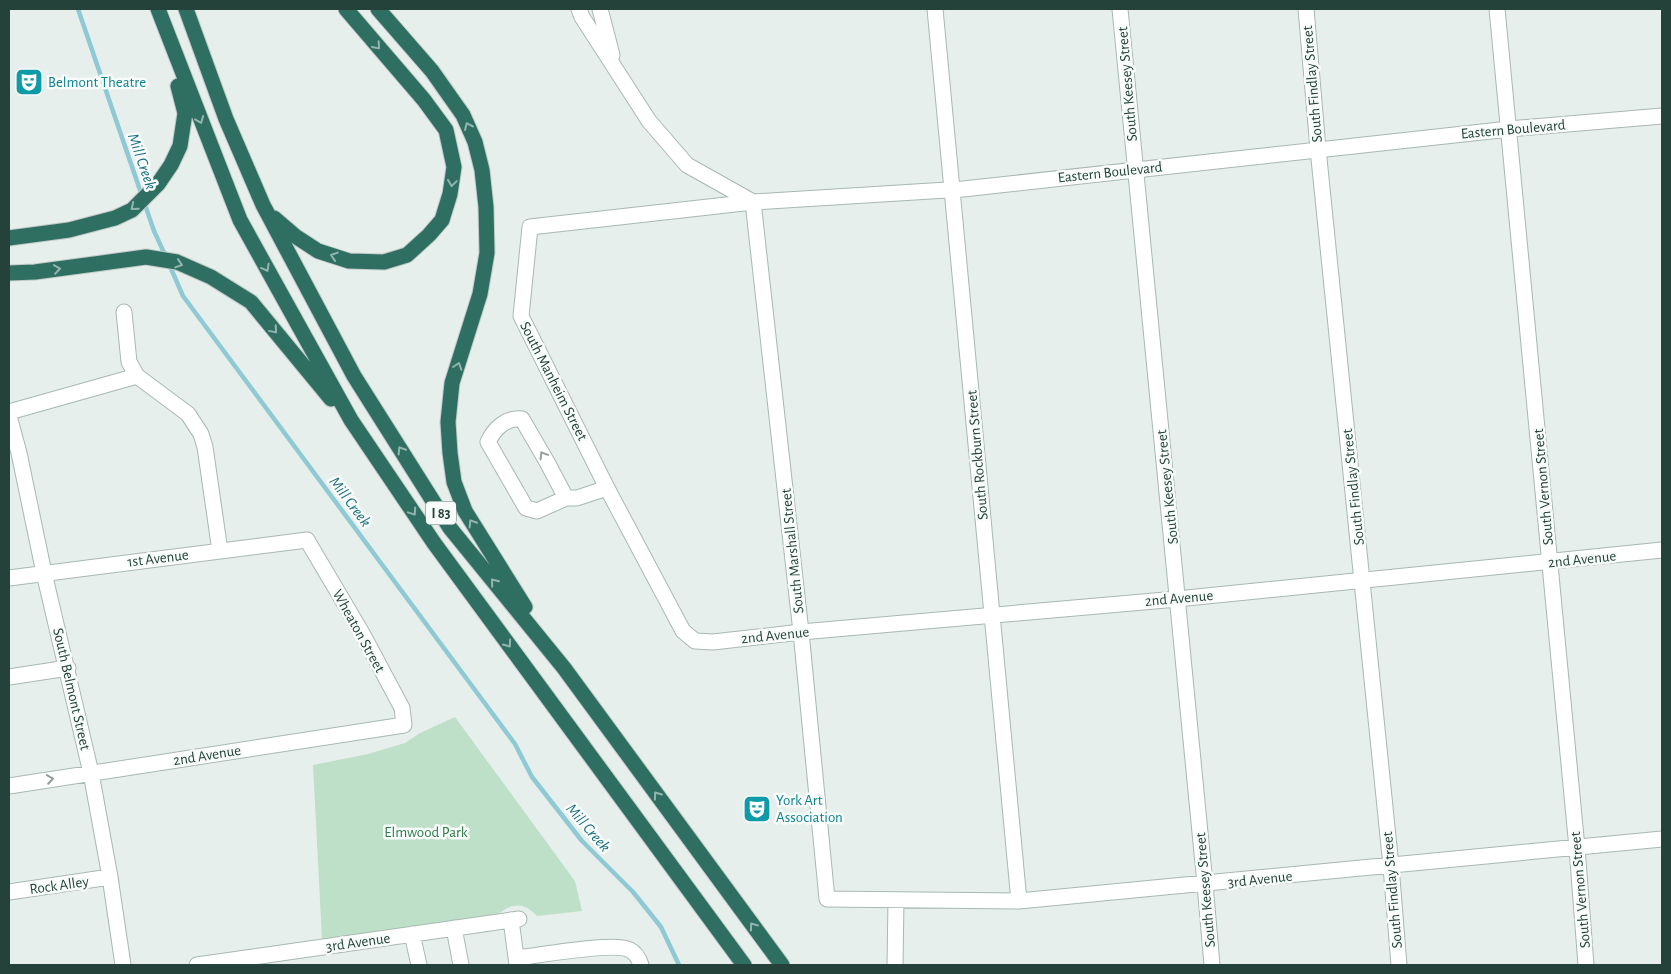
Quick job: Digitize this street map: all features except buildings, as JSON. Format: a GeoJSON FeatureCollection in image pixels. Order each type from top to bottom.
{"type":"FeatureCollection","features":[{"type":"Feature","properties":{"kind":"highway","name":"I 83"},"geometry":{"type":"LineString","coordinates":[[186,9],[226,119],[267,212],[354,376],[450,528],[564,668],[782,965]]}},
{"type":"Feature","properties":{"kind":"highway"},"geometry":{"type":"LineString","coordinates":[[267,212],[295,236],[318,251],[350,261],[384,262],[407,255],[442,220],[450,194],[454,167],[446,130],[424,100],[346,9]]}},
{"type":"Feature","properties":{"kind":"highway"},"geometry":{"type":"LineString","coordinates":[[378,9],[432,71],[463,115],[475,142],[482,170],[486,207],[487,252],[480,294],[452,383],[448,422],[454,482],[465,511],[564,668]]}},
{"type":"Feature","properties":{"kind":"highway","name":"I 83"},"geometry":{"type":"LineString","coordinates":[[158,10],[240,220],[350,420],[434,543],[744,965]]}},
{"type":"Feature","properties":{"kind":"highway"},"geometry":{"type":"LineString","coordinates":[[9,238],[68,230],[115,218],[132,210],[158,184],[171,165],[180,146],[185,113],[158,10]]}},
{"type":"Feature","properties":{"kind":"highway"},"geometry":{"type":"LineString","coordinates":[[9,273],[36,272],[146,257],[177,262],[211,276],[251,302],[317,381],[371,450]]}},
{"type":"Feature","properties":{"kind":"street"},"geometry":{"type":"LineString","coordinates":[[579,9],[582,17],[649,121],[687,165],[753,202]]}},
{"type":"Feature","properties":{"kind":"street"},"geometry":{"type":"LineString","coordinates":[[600,9],[615,68]]}},
{"type":"Feature","properties":{"kind":"street","name":"South Rockburn Street"},"geometry":{"type":"LineString","coordinates":[[935,9],[1019,901]]}},
{"type":"Feature","properties":{"kind":"street","name":"South Keesey Street"},"geometry":{"type":"LineString","coordinates":[[1120,9],[1206,884],[1212,965]]}},
{"type":"Feature","properties":{"kind":"street","name":"South Findlay Street"},"geometry":{"type":"LineString","coordinates":[[1306,9],[1318,149],[1391,866],[1399,965]]}},
{"type":"Feature","properties":{"kind":"street","name":"South Vernon Street"},"geometry":{"type":"LineString","coordinates":[[1497,9],[1577,848],[1586,965]]}},
{"type":"Feature","properties":{"kind":"street","name":"Eastern Boulevard"},"geometry":{"type":"LineString","coordinates":[[753,202],[953,190],[1509,129],[1662,116]]}},
{"type":"Feature","properties":{"kind":"street","name":"South Manheim Street"},"geometry":{"type":"LineString","coordinates":[[695,641],[683,631],[607,488],[521,316],[530,227],[753,202]]}},
{"type":"Feature","properties":{"kind":"street","name":"South Marshall Street"},"geometry":{"type":"LineString","coordinates":[[753,202],[802,632],[827,899]]}},
{"type":"Feature","properties":{"kind":"street"},"geometry":{"type":"LineString","coordinates":[[124,312],[129,362],[137,376],[188,414],[201,434],[205,446],[220,550]]}},
{"type":"Feature","properties":{"kind":"street"},"geometry":{"type":"LineString","coordinates":[[9,414],[137,376]]}},
{"type":"Feature","properties":{"kind":"street","name":"South Belmont Street"},"geometry":{"type":"LineString","coordinates":[[9,414],[14,454],[68,668],[91,773],[110,877],[123,965]]}},
{"type":"Feature","properties":{"kind":"street"},"geometry":{"type":"LineString","coordinates":[[566,498],[522,419],[515,418],[506,422],[492,433],[488,442],[526,508],[537,511],[566,498],[577,498],[607,488]]}},
{"type":"Feature","properties":{"kind":"street","name":"1st Avenue"},"geometry":{"type":"LineString","coordinates":[[9,578],[307,540]]}},
{"type":"Feature","properties":{"kind":"street","name":"Wheaton Street"},"geometry":{"type":"LineString","coordinates":[[307,540],[362,633],[402,708],[404,725]]}},
{"type":"Feature","properties":{"kind":"street","name":"2nd Avenue"},"geometry":{"type":"LineString","coordinates":[[695,641],[713,642],[802,632],[1178,599],[1662,550]]}},
{"type":"Feature","properties":{"kind":"street"},"geometry":{"type":"LineString","coordinates":[[9,678],[68,668]]}},
{"type":"Feature","properties":{"kind":"street","name":"2nd Avenue"},"geometry":{"type":"LineString","coordinates":[[9,786],[404,725]]}},
{"type":"Feature","properties":{"kind":"street","name":"3rd Avenue"},"geometry":{"type":"LineString","coordinates":[[827,899],[1019,901],[1662,839]]}},
{"type":"Feature","properties":{"kind":"street","name":"Rock Alley"},"geometry":{"type":"LineString","coordinates":[[9,892],[110,877]]}},
{"type":"Feature","properties":{"kind":"street"},"geometry":{"type":"LineString","coordinates":[[894,965],[896,900]]}},
{"type":"Feature","properties":{"kind":"street","name":"3rd Avenue"},"geometry":{"type":"LineString","coordinates":[[197,965],[515,919],[517,962]]}},
{"type":"Feature","properties":{"kind":"street"},"geometry":{"type":"LineString","coordinates":[[454,928],[461,965]]}},
{"type":"Feature","properties":{"kind":"street"},"geometry":{"type":"LineString","coordinates":[[412,934],[419,965]]}},
{"type":"Feature","properties":{"kind":"street"},"geometry":{"type":"LineString","coordinates":[[517,962],[610,947],[629,949],[642,965]]}},
{"type":"Feature","properties":{"kind":"green space","name":"Elmwood Park"},"geometry":{"type":"Polygon","coordinates":[[[455,717],[575,881],[582,911],[537,916],[526,908],[516,906],[506,909],[495,916],[322,940],[313,765],[368,754],[405,743],[420,733],[455,717]]]}},
{"type":"Feature","properties":{"kind":"waterway","name":"Mill Creek"},"geometry":{"type":"LineString","coordinates":[[78,9],[154,231],[166,257]]}},
{"type":"Feature","properties":{"kind":"waterway","name":"Mill Creek"},"geometry":{"type":"LineString","coordinates":[[169,264],[183,296],[515,744],[532,777],[582,841],[633,892],[661,927],[679,965]]}},
{"type":"Feature","properties":{"kind":"place","name":"Belmont Theatre"},"geometry":{"type":"Point","coordinates":[29,82]}},
{"type":"Feature","properties":{"kind":"place","name":"York Art Association"},"geometry":{"type":"Point","coordinates":[757,809]}}]}
